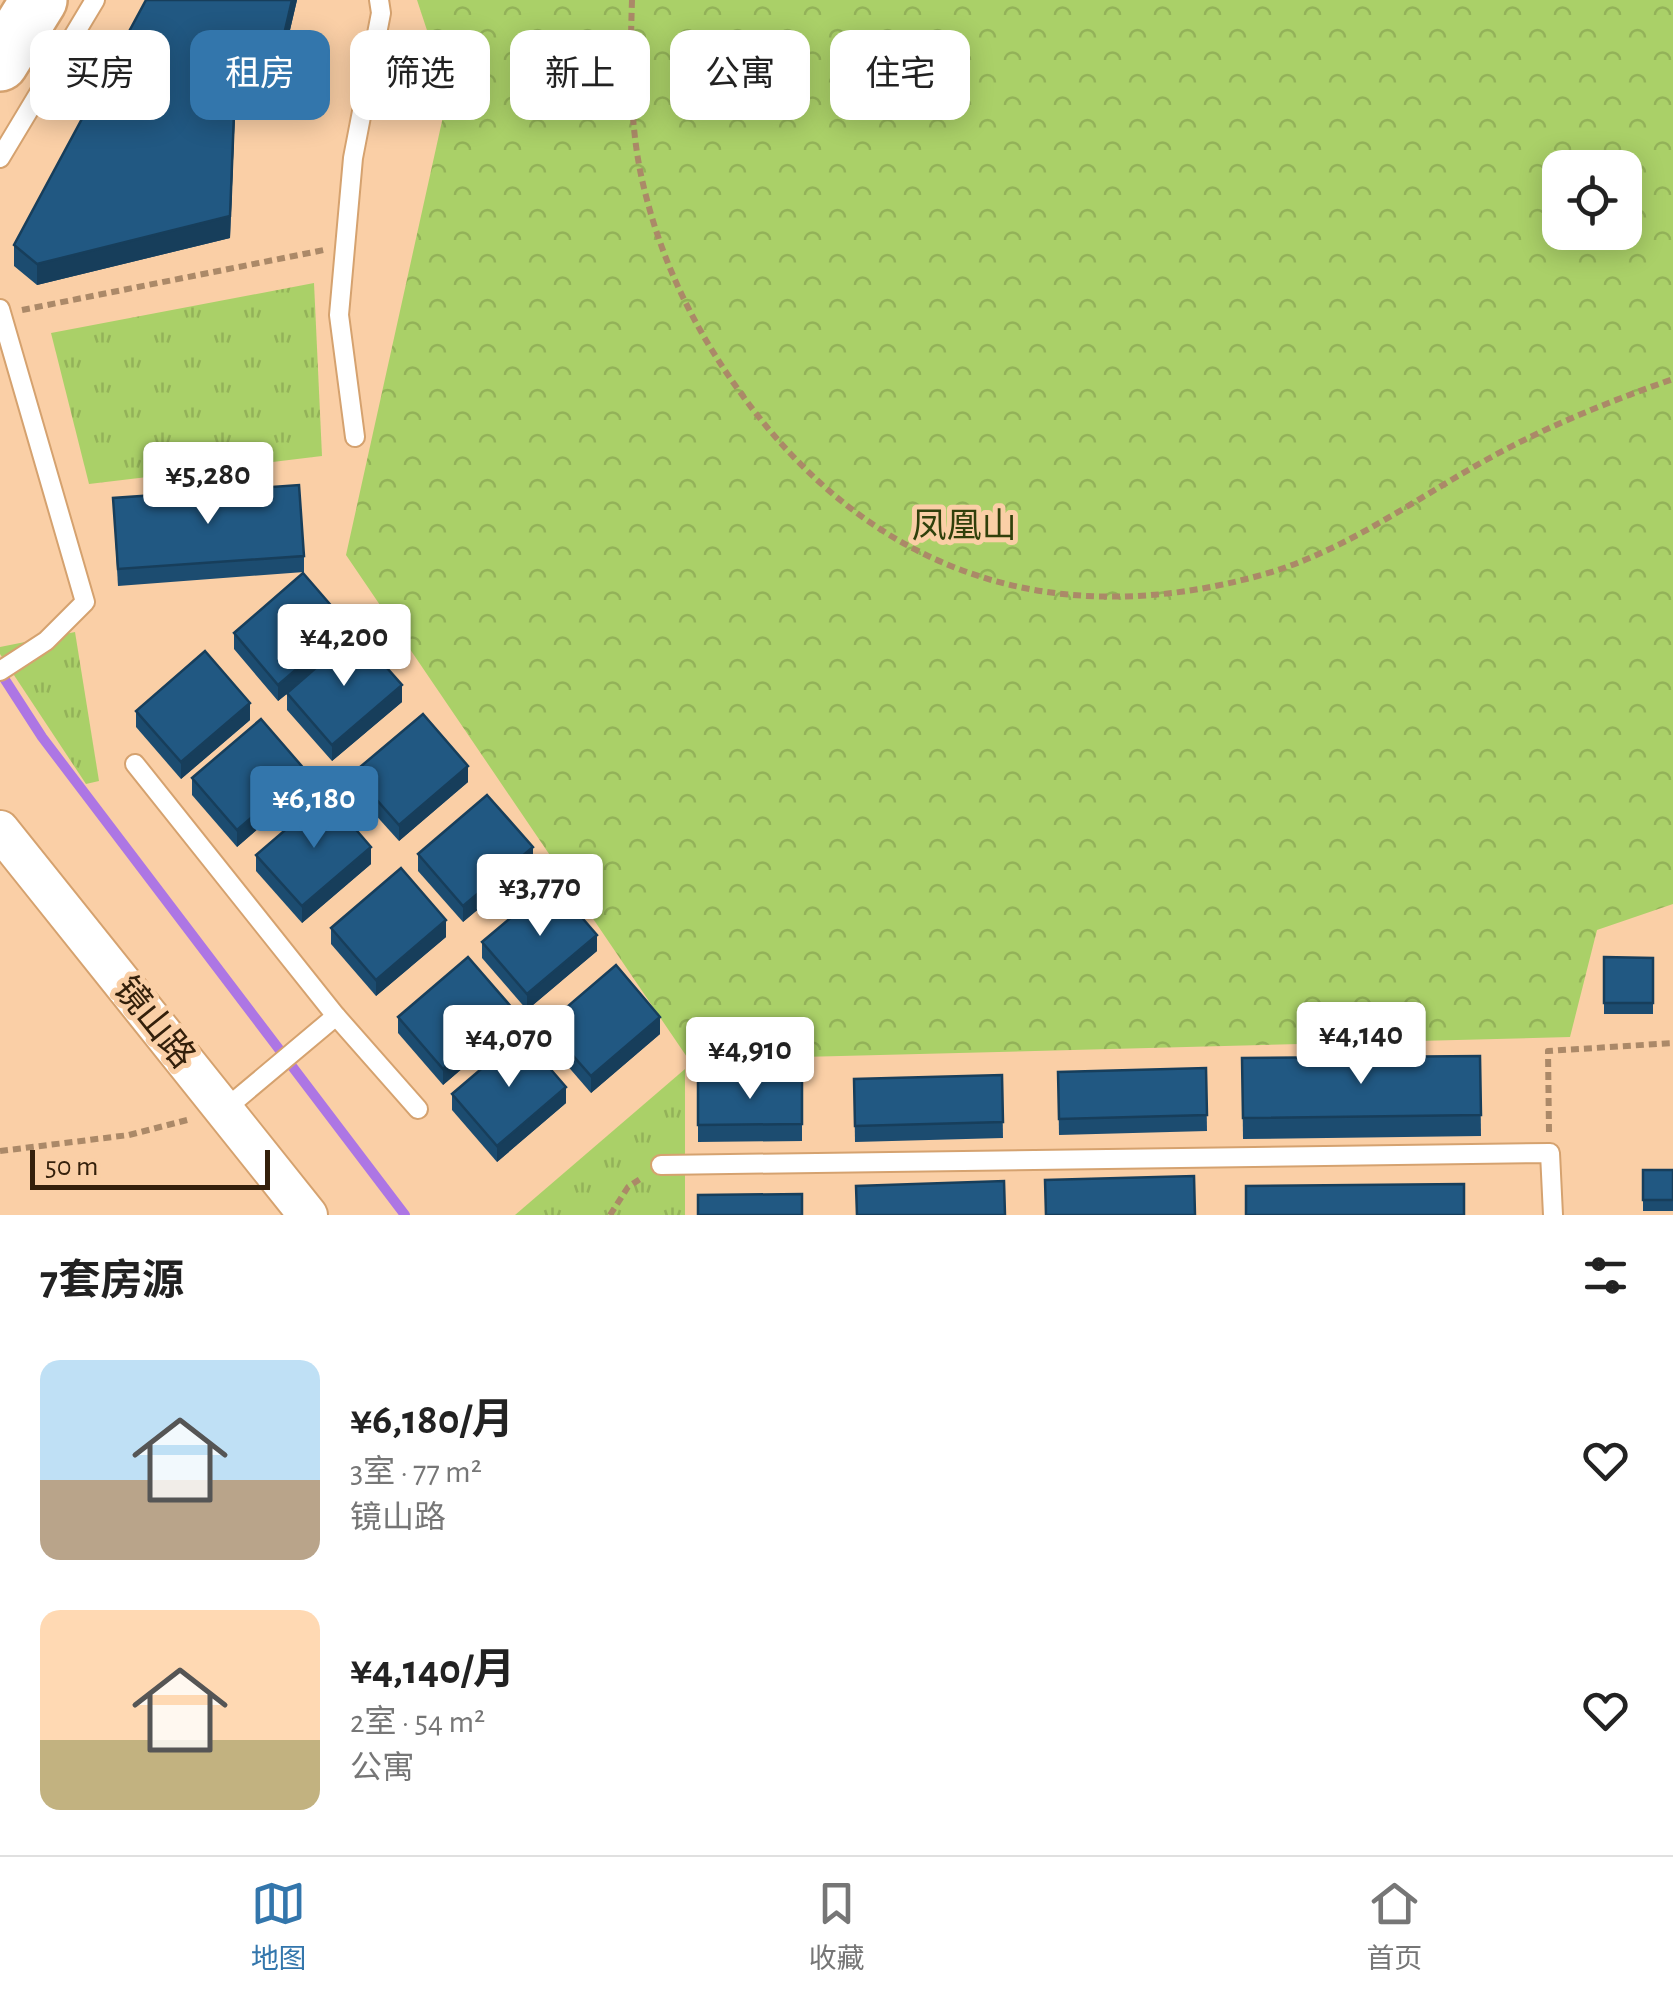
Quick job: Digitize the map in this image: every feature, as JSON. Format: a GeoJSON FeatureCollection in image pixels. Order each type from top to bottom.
{"type":"FeatureCollection","features":[{"type":"Feature","properties":{"kind":"main road"},"geometry":{"type":"LineString","coordinates":[[0,63],[38,0]]}},
{"type":"Feature","properties":{"kind":"street","name":"镜山路"},"geometry":{"type":"LineString","coordinates":[[0,830],[236,1100],[308,1215]]}},
{"type":"Feature","properties":{"kind":"lane"},"geometry":{"type":"LineString","coordinates":[[0,158],[95,0]]}},
{"type":"Feature","properties":{"kind":"lane"},"geometry":{"type":"LineString","coordinates":[[355,437],[338,315],[354,158],[381,13],[380,0]]}},
{"type":"Feature","properties":{"kind":"lane"},"geometry":{"type":"LineString","coordinates":[[0,671],[46,641],[85,602],[1,311]]}},
{"type":"Feature","properties":{"kind":"lane"},"geometry":{"type":"LineString","coordinates":[[135,764],[336,1016],[418,1110]]}},
{"type":"Feature","properties":{"kind":"lane"},"geometry":{"type":"LineString","coordinates":[[236,1100],[336,1016]]}},
{"type":"Feature","properties":{"kind":"lane"},"geometry":{"type":"LineString","coordinates":[[661,1165],[1550,1153],[1553,1215]]}},
{"type":"Feature","properties":{"kind":"path"},"geometry":{"type":"LineString","coordinates":[[632,0],[632,82],[643,186],[671,275],[703,335],[761,422],[802,471],[881,533],[932,560],[1019,587],[1069,595],[1160,595],[1234,581],[1317,556],[1364,534],[1544,430],[1673,379]]}},
{"type":"Feature","properties":{"kind":"path"},"geometry":{"type":"LineString","coordinates":[[1,311],[346,246]]}},
{"type":"Feature","properties":{"kind":"path"},"geometry":{"type":"LineString","coordinates":[[1550,1153],[1548,1050],[1673,1043]]}},
{"type":"Feature","properties":{"kind":"path"},"geometry":{"type":"LineString","coordinates":[[0,1151],[129,1135],[236,1100]]}},
{"type":"Feature","properties":{"kind":"path"},"geometry":{"type":"LineString","coordinates":[[610,1215],[628,1187],[661,1165]]}},
{"type":"Feature","properties":{"kind":"green space","name":"凤凰山"},"geometry":{"type":"Polygon","coordinates":[[[417,0],[1673,0],[1673,904],[1597,930],[1570,1037],[689,1060],[346,555],[442,120],[490,120],[490,30],[427,30],[417,0]]]}},
{"type":"Feature","properties":{"kind":"green space"},"geometry":{"type":"Polygon","coordinates":[[[314,283],[322,456],[89,484],[51,333],[314,283]]]}},
{"type":"Feature","properties":{"kind":"green space"},"geometry":{"type":"Polygon","coordinates":[[[75,632],[99,781],[86,784],[0,654],[0,647],[75,632]]]}},
{"type":"Feature","properties":{"kind":"green space"},"geometry":{"type":"Polygon","coordinates":[[[685,1069],[685,1215],[515,1215],[685,1069]]]}},
{"type":"Feature","properties":{"kind":"building"},"geometry":{"type":"Polygon","coordinates":[[[146,0],[292,0],[285,30],[190,30],[190,120],[234,120],[230,216],[37,264],[14,245],[81,120],[170,120],[170,30],[130,30],[146,0]]]}},
{"type":"Feature","properties":{"kind":"building"},"geometry":{"type":"Polygon","coordinates":[[[299,485],[304,556],[118,569],[113,498],[299,485]]]}},
{"type":"Feature","properties":{"kind":"building"},"geometry":{"type":"Polygon","coordinates":[[[303,573],[348,625],[278,685],[234,633],[303,573]]]}},
{"type":"Feature","properties":{"kind":"building"},"geometry":{"type":"Polygon","coordinates":[[[356,633],[402,685],[332,745],[287,693],[356,633]]]}},
{"type":"Feature","properties":{"kind":"building"},"geometry":{"type":"Polygon","coordinates":[[[205,651],[250,703],[181,762],[136,711],[205,651]]]}},
{"type":"Feature","properties":{"kind":"building"},"geometry":{"type":"Polygon","coordinates":[[[423,714],[468,766],[399,825],[353,773],[423,714]]]}},
{"type":"Feature","properties":{"kind":"building"},"geometry":{"type":"Polygon","coordinates":[[[261,719],[306,771],[237,830],[192,778],[261,719]]]}},
{"type":"Feature","properties":{"kind":"building"},"geometry":{"type":"Polygon","coordinates":[[[326,795],[371,847],[302,906],[256,855],[326,795]]]}},
{"type":"Feature","properties":{"kind":"building"},"geometry":{"type":"Polygon","coordinates":[[[487,795],[533,847],[463,906],[418,854],[487,795]]]}},
{"type":"Feature","properties":{"kind":"building"},"geometry":{"type":"Polygon","coordinates":[[[401,868],[446,920],[376,980],[331,928],[401,868]]]}},
{"type":"Feature","properties":{"kind":"building"},"geometry":{"type":"Polygon","coordinates":[[[552,883],[597,935],[527,994],[482,942],[552,883]]]}},
{"type":"Feature","properties":{"kind":"building"},"geometry":{"type":"Polygon","coordinates":[[[468,957],[513,1009],[443,1069],[398,1017],[468,957]]]}},
{"type":"Feature","properties":{"kind":"building"},"geometry":{"type":"Polygon","coordinates":[[[1604,957],[1653,958],[1653,1003],[1604,1003],[1604,957]]]}},
{"type":"Feature","properties":{"kind":"building"},"geometry":{"type":"Polygon","coordinates":[[[616,965],[660,1017],[591,1076],[546,1025],[616,965]]]}},
{"type":"Feature","properties":{"kind":"building"},"geometry":{"type":"Polygon","coordinates":[[[521,1035],[566,1087],[497,1146],[452,1094],[521,1035]]]}},
{"type":"Feature","properties":{"kind":"building"},"geometry":{"type":"Polygon","coordinates":[[[1480,1056],[1481,1115],[1243,1118],[1242,1058],[1480,1056]]]}},
{"type":"Feature","properties":{"kind":"building"},"geometry":{"type":"Polygon","coordinates":[[[1206,1068],[1207,1115],[1059,1119],[1058,1072],[1206,1068]]]}},
{"type":"Feature","properties":{"kind":"building"},"geometry":{"type":"Polygon","coordinates":[[[1002,1075],[1003,1122],[855,1126],[854,1079],[1002,1075]]]}},
{"type":"Feature","properties":{"kind":"building"},"geometry":{"type":"Polygon","coordinates":[[[802,1079],[802,1124],[698,1125],[698,1081],[802,1079]]]}},
{"type":"Feature","properties":{"kind":"building"},"geometry":{"type":"Polygon","coordinates":[[[1643,1170],[1673,1170],[1673,1200],[1643,1200],[1643,1170]]]}},
{"type":"Feature","properties":{"kind":"building"},"geometry":{"type":"Polygon","coordinates":[[[1194,1176],[1195,1215],[1046,1215],[1045,1180],[1194,1176]]]}},
{"type":"Feature","properties":{"kind":"building"},"geometry":{"type":"Polygon","coordinates":[[[1004,1181],[1005,1215],[857,1215],[856,1186],[1004,1181]]]}},
{"type":"Feature","properties":{"kind":"building"},"geometry":{"type":"Polygon","coordinates":[[[1464,1184],[1464,1215],[1246,1215],[1246,1186],[1464,1184]]]}},
{"type":"Feature","properties":{"kind":"building"},"geometry":{"type":"Polygon","coordinates":[[[802,1194],[802,1215],[698,1215],[698,1195],[802,1194]]]}},
{"type":"Feature","properties":{"kind":"waterway"},"geometry":{"type":"LineString","coordinates":[[0,672],[42,737],[405,1215]]}}]}
